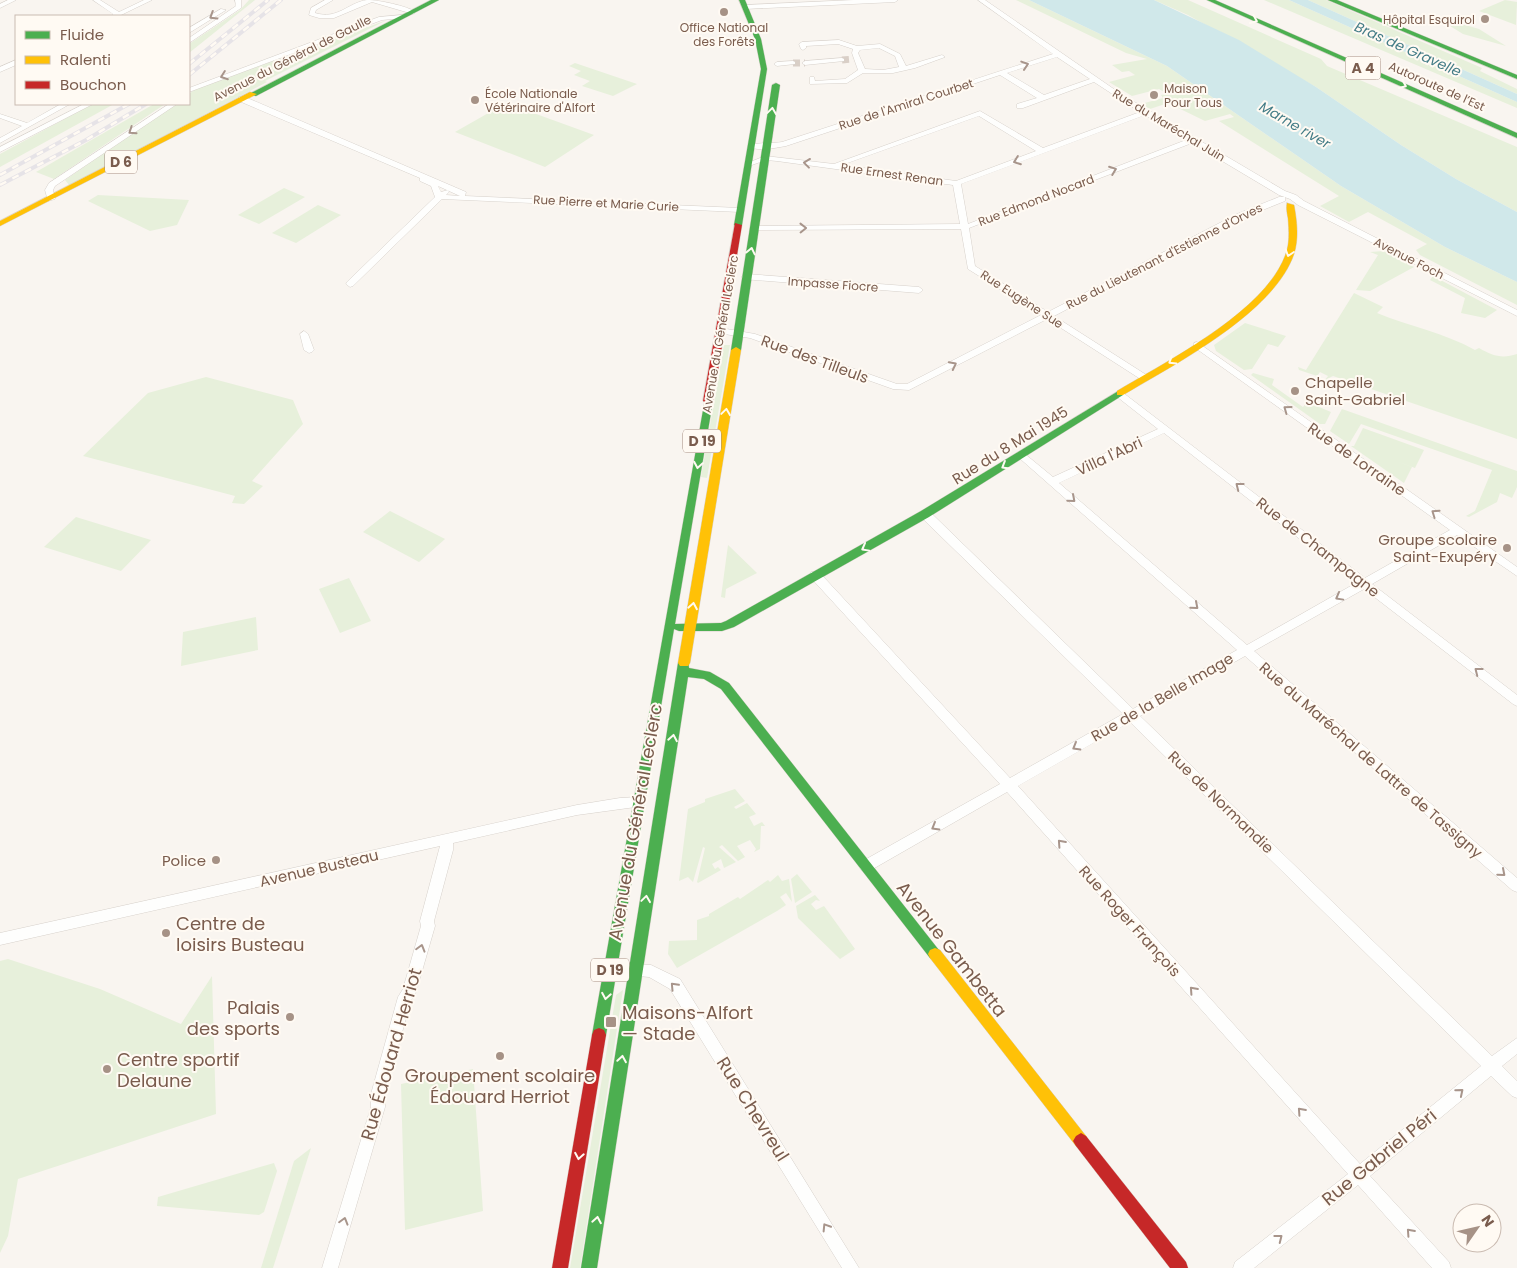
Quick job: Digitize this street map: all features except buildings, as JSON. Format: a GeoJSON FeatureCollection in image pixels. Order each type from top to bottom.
{"type":"FeatureCollection","features":[{"type":"Feature","properties":{"kind":"main road","name":"Avenue du Général de Gaulle"},"geometry":{"type":"LineString","coordinates":[[0,224],[436,0]]}},
{"type":"Feature","properties":{"kind":"main road","name":"Autoroute de l’Est"},"geometry":{"type":"LineString","coordinates":[[1210,0],[1517,136]]}},
{"type":"Feature","properties":{"kind":"main road","name":"Autoroute de l’Est"},"geometry":{"type":"LineString","coordinates":[[1236,0],[1402,72]]}},
{"type":"Feature","properties":{"kind":"main road"},"geometry":{"type":"LineString","coordinates":[[1330,0],[1517,77]]}},
{"type":"Feature","properties":{"kind":"main road"},"geometry":{"type":"LineString","coordinates":[[756,3],[771,41]]}},
{"type":"Feature","properties":{"kind":"main road","name":"Avenue du Général Leclerc"},"geometry":{"type":"LineString","coordinates":[[560,1268],[765,67],[762,52],[743,4]]}},
{"type":"Feature","properties":{"kind":"main road","name":"Avenue du Général Leclerc"},"geometry":{"type":"LineString","coordinates":[[589,1268],[660,810],[684,672],[766,153],[777,64],[775,52]]}},
{"type":"Feature","properties":{"kind":"main road","name":"Rue du 8 Mai 1945"},"geometry":{"type":"LineString","coordinates":[[670,627],[722,627],[730,624],[925,514],[1022,456],[1197,345],[1240,315],[1276,278],[1286,263],[1292,247],[1288,200]]}},
{"type":"Feature","properties":{"kind":"main road"},"geometry":{"type":"LineString","coordinates":[[740,210],[754,228]]}},
{"type":"Feature","properties":{"kind":"main road","name":"Avenue Gambetta"},"geometry":{"type":"LineString","coordinates":[[684,672],[704,673],[719,680],[725,686],[1180,1268]]}},
{"type":"Feature","properties":{"kind":"main road"},"geometry":{"type":"LineString","coordinates":[[639,802],[660,810]]}},
{"type":"Feature","properties":{"kind":"street"},"geometry":{"type":"LineString","coordinates":[[0,6],[13,0]]}},
{"type":"Feature","properties":{"kind":"street"},"geometry":{"type":"LineString","coordinates":[[96,0],[116,15],[149,0]]}},
{"type":"Feature","properties":{"kind":"street"},"geometry":{"type":"LineString","coordinates":[[190,30],[237,0],[239,7],[190,40]]}},
{"type":"Feature","properties":{"kind":"street"},"geometry":{"type":"LineString","coordinates":[[330,0],[313,10],[310,14],[322,19],[330,18],[372,0],[408,15]]}},
{"type":"Feature","properties":{"kind":"street"},"geometry":{"type":"LineString","coordinates":[[743,4],[895,0]]}},
{"type":"Feature","properties":{"kind":"street","name":"Rue du Maréchal Juin"},"geometry":{"type":"LineString","coordinates":[[981,0],[1144,113],[1192,140],[1288,200]]}},
{"type":"Feature","properties":{"kind":"street"},"geometry":{"type":"LineString","coordinates":[[190,90],[381,18],[408,15]]}},
{"type":"Feature","properties":{"kind":"street"},"geometry":{"type":"LineString","coordinates":[[903,68],[898,54],[880,46],[857,48],[839,42],[804,48],[812,78],[847,82],[862,72],[874,74],[892,72],[942,57]]}},
{"type":"Feature","properties":{"kind":"street"},"geometry":{"type":"LineString","coordinates":[[857,48],[855,53],[856,59],[862,72]]}},
{"type":"Feature","properties":{"kind":"street","name":"Rue de l'Amiral Courbet"},"geometry":{"type":"LineString","coordinates":[[752,146],[766,153],[1059,54]]}},
{"type":"Feature","properties":{"kind":"street"},"geometry":{"type":"LineString","coordinates":[[807,63],[842,60]]}},
{"type":"Feature","properties":{"kind":"street"},"geometry":{"type":"LineString","coordinates":[[0,70],[15,62]]}},
{"type":"Feature","properties":{"kind":"street"},"geometry":{"type":"LineString","coordinates":[[777,64],[793,64]]}},
{"type":"Feature","properties":{"kind":"street"},"geometry":{"type":"LineString","coordinates":[[1001,73],[1043,98]]}},
{"type":"Feature","properties":{"kind":"street"},"geometry":{"type":"LineString","coordinates":[[1020,106],[1094,80]]}},
{"type":"Feature","properties":{"kind":"street","name":"Rue Pierre et Marie Curie"},"geometry":{"type":"LineString","coordinates":[[242,99],[423,179],[473,197]]}},
{"type":"Feature","properties":{"kind":"street"},"geometry":{"type":"LineString","coordinates":[[0,141],[64,105]]}},
{"type":"Feature","properties":{"kind":"street"},"geometry":{"type":"LineString","coordinates":[[0,150],[87,105]]}},
{"type":"Feature","properties":{"kind":"street"},"geometry":{"type":"LineString","coordinates":[[51,198],[49,190],[52,185],[172,105]]}},
{"type":"Feature","properties":{"kind":"street"},"geometry":{"type":"LineString","coordinates":[[837,167],[838,164],[980,113],[1042,151]]}},
{"type":"Feature","properties":{"kind":"street","name":"Rue Ernest Renan"},"geometry":{"type":"LineString","coordinates":[[749,164],[766,153],[837,167],[957,183],[1144,113]]}},
{"type":"Feature","properties":{"kind":"street"},"geometry":{"type":"LineString","coordinates":[[0,116],[26,125]]}},
{"type":"Feature","properties":{"kind":"street","name":"Rue Edmond Nocard"},"geometry":{"type":"LineString","coordinates":[[754,228],[970,226],[1192,140]]}},
{"type":"Feature","properties":{"kind":"street","name":"Rue Pierre et Marie Curie"},"geometry":{"type":"LineString","coordinates":[[423,179],[434,185],[439,197],[740,210]]}},
{"type":"Feature","properties":{"kind":"street","name":"Rue Eugène Sue"},"geometry":{"type":"LineString","coordinates":[[957,183],[971,267],[1145,378]]}},
{"type":"Feature","properties":{"kind":"street"},"geometry":{"type":"LineString","coordinates":[[350,284],[444,192],[454,191]]}},
{"type":"Feature","properties":{"kind":"street","name":"Avenue Foch"},"geometry":{"type":"LineString","coordinates":[[1288,200],[1517,313]]}},
{"type":"Feature","properties":{"kind":"street","name":"Rue du Lieutenant d'Estienne d'Orves"},"geometry":{"type":"LineString","coordinates":[[909,388],[1240,216],[1288,200]]}},
{"type":"Feature","properties":{"kind":"street","name":"Impasse Fiocre"},"geometry":{"type":"LineString","coordinates":[[746,278],[920,290]]}},
{"type":"Feature","properties":{"kind":"street","name":"Rue des Tilleuls"},"geometry":{"type":"LineString","coordinates":[[721,331],[738,333],[896,387],[909,388]]}},
{"type":"Feature","properties":{"kind":"street"},"geometry":{"type":"LineString","coordinates":[[304,334],[309,350]]}},
{"type":"Feature","properties":{"kind":"street","name":"Rue de Lorraine"},"geometry":{"type":"LineString","coordinates":[[1197,345],[1517,572]]}},
{"type":"Feature","properties":{"kind":"street","name":"Rue de Champagne"},"geometry":{"type":"LineString","coordinates":[[1119,394],[1517,701]]}},
{"type":"Feature","properties":{"kind":"street","name":"Villa l'Abri"},"geometry":{"type":"LineString","coordinates":[[1052,482],[1165,429]]}},
{"type":"Feature","properties":{"kind":"street","name":"Rue du Maréchal de Lattre de Tassigny"},"geometry":{"type":"LineString","coordinates":[[1022,456],[1517,886]]}},
{"type":"Feature","properties":{"kind":"street","name":"Rue de Normandie"},"geometry":{"type":"LineString","coordinates":[[925,514],[1517,1090]]}},
{"type":"Feature","properties":{"kind":"street","name":"Rue de la Belle Image"},"geometry":{"type":"LineString","coordinates":[[866,866],[1245,649],[1458,530]]}},
{"type":"Feature","properties":{"kind":"street","name":"Rue Roger François"},"geometry":{"type":"LineString","coordinates":[[815,576],[1008,785],[1443,1268]]}},
{"type":"Feature","properties":{"kind":"street"},"geometry":{"type":"LineString","coordinates":[[661,672],[684,672]]}},
{"type":"Feature","properties":{"kind":"street","name":"Avenue Busteau"},"geometry":{"type":"LineString","coordinates":[[0,939],[577,810],[639,802]]}},
{"type":"Feature","properties":{"kind":"street","name":"Rue Édouard Herriot"},"geometry":{"type":"LineString","coordinates":[[330,1268],[378,1107],[378,1094],[405,997],[409,992],[428,926],[427,921],[447,850],[446,840]]}},
{"type":"Feature","properties":{"kind":"street","name":"Rue Chevreul"},"geometry":{"type":"LineString","coordinates":[[610,975],[636,969],[659,974],[674,984],[851,1268]]}},
{"type":"Feature","properties":{"kind":"street","name":"Rue Gabriel Péri"},"geometry":{"type":"LineString","coordinates":[[1241,1268],[1517,1046]]}},
{"type":"Feature","properties":{"kind":"green space"},"geometry":{"type":"Polygon","coordinates":[[[249,0],[255,0],[190,52],[190,43],[240,10],[249,0]]]}},
{"type":"Feature","properties":{"kind":"green space"},"geometry":{"type":"Polygon","coordinates":[[[1016,0],[1029,0],[1167,66],[1341,186],[1445,247],[1517,282],[1517,305],[1420,255],[1416,250],[1427,244],[1368,212],[1349,222],[1320,206],[1339,196],[1219,121],[1234,117],[1230,114],[1205,121],[1168,103],[1150,109],[1141,104],[1163,98],[1161,95],[1167,94],[1159,89],[1132,96],[1109,82],[1135,75],[1129,71],[1122,72],[1112,65],[1147,59],[1126,53],[1016,0]]]}},
{"type":"Feature","properties":{"kind":"green space"},"geometry":{"type":"Polygon","coordinates":[[[1154,0],[1188,0],[1321,59],[1327,66],[1517,147],[1517,212],[1456,179],[1401,145],[1316,87],[1188,15],[1154,0]]]}},
{"type":"Feature","properties":{"kind":"green space"},"geometry":{"type":"Polygon","coordinates":[[[1264,0],[1289,0],[1517,102],[1517,108],[1264,0]]]}},
{"type":"Feature","properties":{"kind":"green space"},"geometry":{"type":"Polygon","coordinates":[[[1308,0],[1326,0],[1482,68],[1480,71],[1517,89],[1517,94],[1308,0]]]}},
{"type":"Feature","properties":{"kind":"green space"},"geometry":{"type":"Polygon","coordinates":[[[1505,0],[1517,2],[1516,25],[1479,11],[1505,0]]]}},
{"type":"Feature","properties":{"kind":"green space"},"geometry":{"type":"Polygon","coordinates":[[[1434,16],[1479,29],[1506,46],[1463,34],[1434,16]]]}},
{"type":"Feature","properties":{"kind":"green space"},"geometry":{"type":"Polygon","coordinates":[[[387,20],[265,81],[267,82],[69,185],[65,180],[173,105],[190,105],[190,93],[195,89],[387,20]]]}},
{"type":"Feature","properties":{"kind":"green space"},"geometry":{"type":"Polygon","coordinates":[[[575,63],[637,84],[613,96],[582,86],[590,81],[574,75],[581,71],[569,66],[575,63]]]}},
{"type":"Feature","properties":{"kind":"green space"},"geometry":{"type":"Polygon","coordinates":[[[506,103],[594,135],[545,167],[455,132],[506,103]]]}},
{"type":"Feature","properties":{"kind":"green space"},"geometry":{"type":"Polygon","coordinates":[[[90,105],[112,105],[0,167],[0,154],[90,105]]]}},
{"type":"Feature","properties":{"kind":"green space"},"geometry":{"type":"Polygon","coordinates":[[[152,105],[164,105],[54,179],[36,172],[152,105]]]}},
{"type":"Feature","properties":{"kind":"green space"},"geometry":{"type":"Polygon","coordinates":[[[284,188],[305,197],[259,224],[238,215],[284,188]]]}},
{"type":"Feature","properties":{"kind":"green space"},"geometry":{"type":"Polygon","coordinates":[[[98,195],[189,200],[177,225],[150,231],[88,201],[98,195]]]}},
{"type":"Feature","properties":{"kind":"green space"},"geometry":{"type":"Polygon","coordinates":[[[318,205],[341,215],[296,243],[272,233],[318,205]]]}},
{"type":"Feature","properties":{"kind":"green space"},"geometry":{"type":"Polygon","coordinates":[[[1384,251],[1414,267],[1370,291],[1356,290],[1378,255],[1370,252],[1384,251]]]}},
{"type":"Feature","properties":{"kind":"green space"},"geometry":{"type":"Polygon","coordinates":[[[1433,276],[1497,310],[1485,318],[1461,313],[1465,298],[1430,280],[1433,276]]]}},
{"type":"Feature","properties":{"kind":"green space"},"geometry":{"type":"Polygon","coordinates":[[[1354,293],[1383,307],[1377,313],[1389,318],[1439,334],[1475,350],[1479,348],[1493,355],[1502,356],[1517,354],[1517,439],[1333,376],[1325,380],[1328,376],[1320,372],[1317,376],[1299,370],[1298,367],[1306,370],[1354,293]]]}},
{"type":"Feature","properties":{"kind":"green space"},"geometry":{"type":"Polygon","coordinates":[[[1245,323],[1286,336],[1278,347],[1268,344],[1252,369],[1244,370],[1216,351],[1214,345],[1245,323]]]}},
{"type":"Feature","properties":{"kind":"green space"},"geometry":{"type":"Polygon","coordinates":[[[724,345],[730,345],[707,478],[701,477],[724,345]]]}},
{"type":"Feature","properties":{"kind":"green space"},"geometry":{"type":"Polygon","coordinates":[[[1253,373],[1274,379],[1272,385],[1303,407],[1307,402],[1331,412],[1325,424],[1320,424],[1251,375],[1253,373]]]}},
{"type":"Feature","properties":{"kind":"green space"},"geometry":{"type":"Polygon","coordinates":[[[206,377],[293,400],[303,424],[252,481],[263,486],[244,504],[232,503],[235,496],[83,456],[148,393],[206,377]]]}},
{"type":"Feature","properties":{"kind":"green space"},"geometry":{"type":"Polygon","coordinates":[[[1342,409],[1517,471],[1517,487],[1512,498],[1500,493],[1497,502],[1469,517],[1466,516],[1475,511],[1492,470],[1361,424],[1349,444],[1330,431],[1342,409]]]}},
{"type":"Feature","properties":{"kind":"green space"},"geometry":{"type":"Polygon","coordinates":[[[1363,428],[1424,450],[1415,468],[1393,460],[1412,467],[1404,483],[1351,446],[1354,446],[1363,428]]]}},
{"type":"Feature","properties":{"kind":"green space"},"geometry":{"type":"Polygon","coordinates":[[[390,511],[445,539],[419,562],[363,532],[390,511]]]}},
{"type":"Feature","properties":{"kind":"green space"},"geometry":{"type":"Polygon","coordinates":[[[76,517],[151,540],[121,571],[44,547],[76,517]]]}},
{"type":"Feature","properties":{"kind":"green space"},"geometry":{"type":"Polygon","coordinates":[[[728,545],[757,573],[726,589],[725,598],[721,597],[728,545]]]}},
{"type":"Feature","properties":{"kind":"green space"},"geometry":{"type":"Polygon","coordinates":[[[349,578],[371,621],[340,633],[319,589],[349,578]]]}},
{"type":"Feature","properties":{"kind":"green space"},"geometry":{"type":"Polygon","coordinates":[[[256,617],[258,650],[181,666],[183,632],[256,617]]]}},
{"type":"Feature","properties":{"kind":"green space"},"geometry":{"type":"Polygon","coordinates":[[[735,789],[745,801],[734,807],[736,809],[747,803],[756,814],[749,817],[754,826],[762,822],[765,826],[761,826],[760,849],[754,852],[756,849],[750,840],[737,846],[745,857],[738,861],[722,845],[719,847],[736,862],[724,868],[721,859],[712,864],[715,869],[718,867],[721,870],[698,883],[705,848],[703,847],[693,882],[688,877],[679,881],[688,809],[705,802],[705,799],[735,789]]]}},
{"type":"Feature","properties":{"kind":"green space"},"geometry":{"type":"Polygon","coordinates":[[[797,874],[812,892],[795,903],[791,879],[797,874]]]}},
{"type":"Feature","properties":{"kind":"green space"},"geometry":{"type":"Polygon","coordinates":[[[778,875],[782,881],[789,879],[792,902],[786,893],[780,897],[786,905],[677,968],[668,954],[669,941],[697,940],[697,920],[709,916],[709,914],[738,897],[740,899],[768,880],[770,882],[778,875]]]}},
{"type":"Feature","properties":{"kind":"green space"},"geometry":{"type":"Polygon","coordinates":[[[815,895],[820,901],[816,900],[811,904],[816,910],[824,906],[855,949],[840,959],[798,918],[796,906],[815,895]]]}},
{"type":"Feature","properties":{"kind":"green space","name":"Centre sportif Delaune"},"geometry":{"type":"Polygon","coordinates":[[[8,959],[100,989],[181,1024],[212,976],[216,1114],[18,1179],[8,1236],[0,1253],[0,961],[8,959]]]}},
{"type":"Feature","properties":{"kind":"green space"},"geometry":{"type":"Polygon","coordinates":[[[623,990],[580,1268],[570,1268],[616,995],[623,990]]]}},
{"type":"Feature","properties":{"kind":"green space"},"geometry":{"type":"Polygon","coordinates":[[[473,1069],[483,1211],[405,1230],[401,1084],[473,1069]]]}},
{"type":"Feature","properties":{"kind":"green space"},"geometry":{"type":"Polygon","coordinates":[[[311,1148],[273,1268],[261,1268],[294,1161],[311,1148]]]}},
{"type":"Feature","properties":{"kind":"green space"},"geometry":{"type":"Polygon","coordinates":[[[274,1163],[277,1171],[264,1212],[259,1215],[157,1206],[158,1197],[274,1163]]]}},
{"type":"Feature","properties":{"kind":"water","name":"Marne river"},"geometry":{"type":"Polygon","coordinates":[[[1029,0],[1154,0],[1239,40],[1316,87],[1401,145],[1456,179],[1517,212],[1517,282],[1445,247],[1341,186],[1167,66],[1029,0]]]}},
{"type":"Feature","properties":{"kind":"water","name":"Bras de Gravelle"},"geometry":{"type":"Polygon","coordinates":[[[1289,0],[1308,0],[1517,94],[1517,102],[1289,0]]]}},
{"type":"Feature","properties":{"kind":"tunnel"},"geometry":{"type":"LineString","coordinates":[[842,60],[853,59]]}},
{"type":"Feature","properties":{"kind":"tunnel"},"geometry":{"type":"LineString","coordinates":[[793,63],[805,63]]}},
{"type":"Feature","properties":{"kind":"railway"},"geometry":{"type":"LineString","coordinates":[[190,63],[268,0]]}},
{"type":"Feature","properties":{"kind":"railway"},"geometry":{"type":"LineString","coordinates":[[190,74],[281,0]]}},
{"type":"Feature","properties":{"kind":"railway"},"geometry":{"type":"LineString","coordinates":[[0,175],[127,105]]}},
{"type":"Feature","properties":{"kind":"railway"},"geometry":{"type":"LineString","coordinates":[[0,185],[86,140],[144,105]]}},
{"type":"Feature","properties":{"kind":"traffic: fast"},"geometry":{"type":"LineString","coordinates":[[253,94],[436,0]]}},
{"type":"Feature","properties":{"kind":"traffic: fast"},"geometry":{"type":"LineString","coordinates":[[738,225],[764,69],[758,39],[742,0]]}},
{"type":"Feature","properties":{"kind":"traffic: fast"},"geometry":{"type":"LineString","coordinates":[[1210,0],[1517,136]]}},
{"type":"Feature","properties":{"kind":"traffic: fast"},"geometry":{"type":"LineString","coordinates":[[1331,0],[1517,77]]}},
{"type":"Feature","properties":{"kind":"traffic: fast"},"geometry":{"type":"LineString","coordinates":[[736,350],[776,85]]}},
{"type":"Feature","properties":{"kind":"traffic: fast"},"geometry":{"type":"LineString","coordinates":[[679,627],[722,627],[730,624],[925,514],[1120,393]]}},
{"type":"Feature","properties":{"kind":"traffic: fast"},"geometry":{"type":"LineString","coordinates":[[599,1035],[708,401]]}},
{"type":"Feature","properties":{"kind":"traffic: fast"},"geometry":{"type":"LineString","coordinates":[[589,1268],[684,663]]}},
{"type":"Feature","properties":{"kind":"traffic: fast"},"geometry":{"type":"LineString","coordinates":[[683,672],[706,675],[725,686],[935,954]]}},
{"type":"Feature","properties":{"kind":"traffic: slow"},"geometry":{"type":"LineString","coordinates":[[0,224],[253,94]]}},
{"type":"Feature","properties":{"kind":"traffic: slow"},"geometry":{"type":"LineString","coordinates":[[1120,393],[1213,336],[1257,300],[1275,281],[1287,261],[1292,248],[1293,233],[1290,205]]}},
{"type":"Feature","properties":{"kind":"traffic: slow"},"geometry":{"type":"LineString","coordinates":[[684,663],[736,350]]}},
{"type":"Feature","properties":{"kind":"traffic: slow"},"geometry":{"type":"LineString","coordinates":[[935,954],[1081,1141]]}},
{"type":"Feature","properties":{"kind":"traffic: jam"},"geometry":{"type":"LineString","coordinates":[[708,401],[738,225]]}},
{"type":"Feature","properties":{"kind":"traffic: jam"},"geometry":{"type":"LineString","coordinates":[[560,1268],[599,1035]]}},
{"type":"Feature","properties":{"kind":"traffic: jam"},"geometry":{"type":"LineString","coordinates":[[1081,1141],[1180,1268]]}},
{"type":"Feature","properties":{"kind":"place","name":"Office National des Forêts"},"geometry":{"type":"Point","coordinates":[724,12]}},
{"type":"Feature","properties":{"kind":"place","name":"Hôpital Esquirol"},"geometry":{"type":"Point","coordinates":[1485,19]}},
{"type":"Feature","properties":{"kind":"place","name":"Maison Pour Tous"},"geometry":{"type":"Point","coordinates":[1154,95]}},
{"type":"Feature","properties":{"kind":"place","name":"École Nationale Vétérinaire d'Alfort"},"geometry":{"type":"Point","coordinates":[475,100]}},
{"type":"Feature","properties":{"kind":"place","name":"Chapelle Saint-Gabriel"},"geometry":{"type":"Point","coordinates":[1295,391]}},
{"type":"Feature","properties":{"kind":"place","name":"Groupe scolaire Saint-Exupéry"},"geometry":{"type":"Point","coordinates":[1507,548]}},
{"type":"Feature","properties":{"kind":"place","name":"Police"},"geometry":{"type":"Point","coordinates":[216,860]}},
{"type":"Feature","properties":{"kind":"place","name":"Centre de loisirs Busteau"},"geometry":{"type":"Point","coordinates":[166,933]}},
{"type":"Feature","properties":{"kind":"place","name":"Palais des sports"},"geometry":{"type":"Point","coordinates":[290,1017]}},
{"type":"Feature","properties":{"kind":"place","name":"Maisons-Alfort — Stade"},"geometry":{"type":"Point","coordinates":[611,1022]}},
{"type":"Feature","properties":{"kind":"place","name":"Groupement scolaire Édouard Herriot"},"geometry":{"type":"Point","coordinates":[500,1056]}},
{"type":"Feature","properties":{"kind":"place","name":"Centre sportif Delaune"},"geometry":{"type":"Point","coordinates":[107,1069]}}]}
